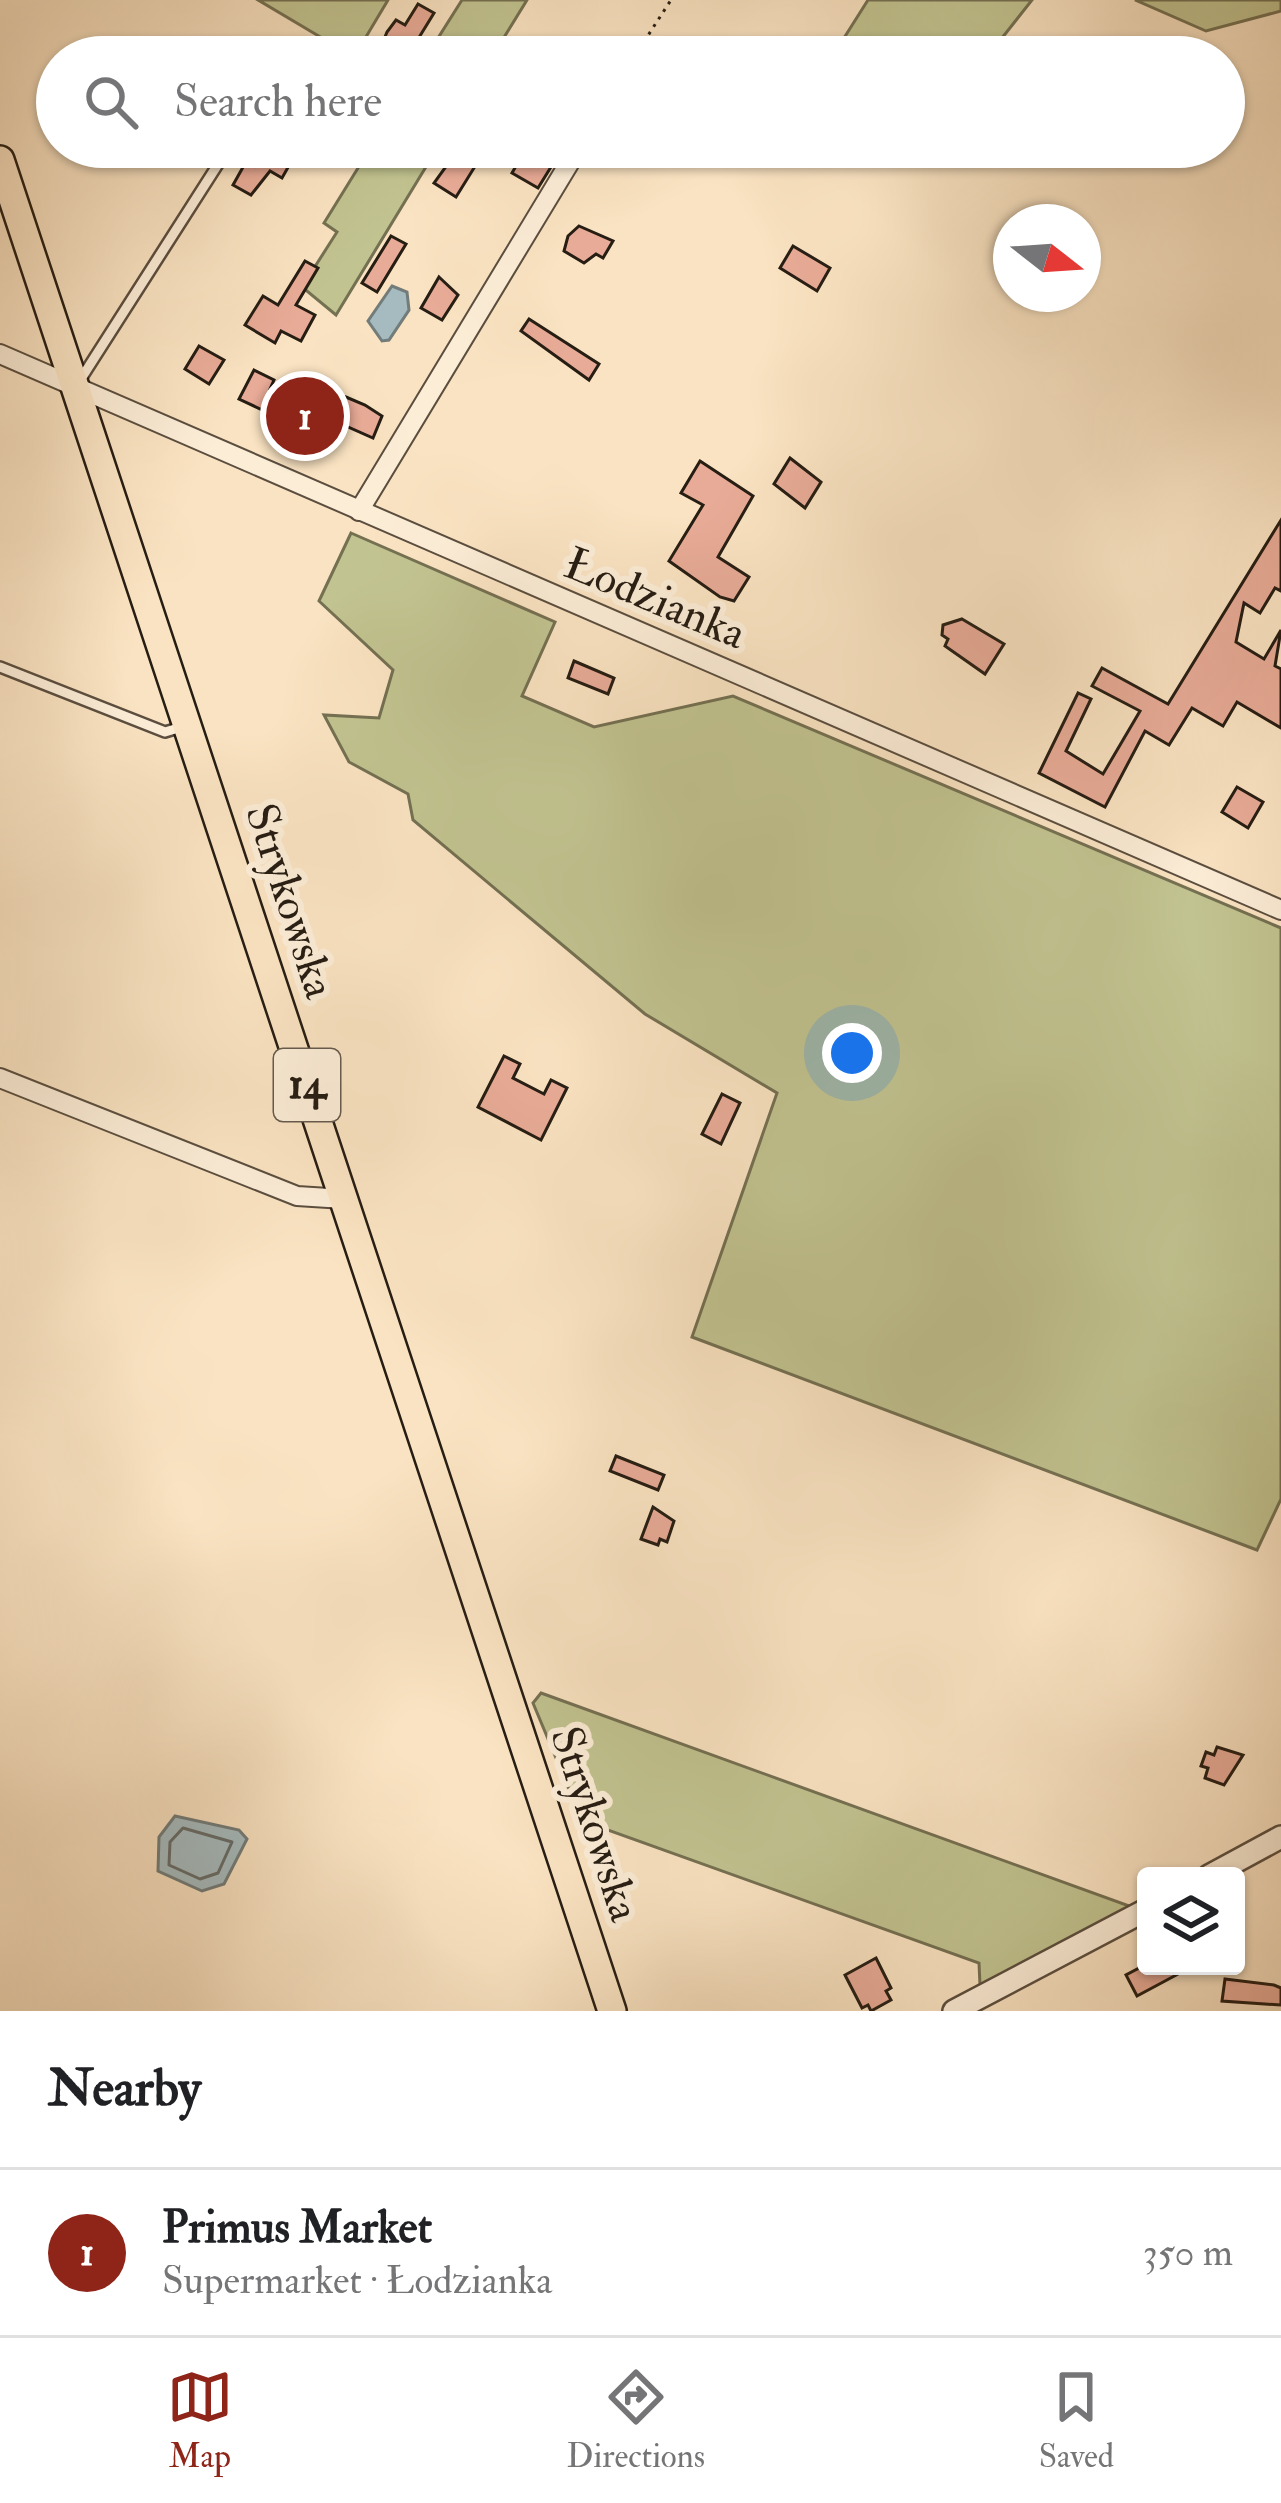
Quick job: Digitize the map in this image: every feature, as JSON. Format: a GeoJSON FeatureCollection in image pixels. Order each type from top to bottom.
{"type":"FeatureCollection","features":[{"type":"Feature","properties":{"kind":"main road","name":"Strykowska"},"geometry":{"type":"LineString","coordinates":[[0,160],[612,2011]]}},
{"type":"Feature","properties":{"kind":"street"},"geometry":{"type":"LineString","coordinates":[[359,511],[566,168]]}},
{"type":"Feature","properties":{"kind":"street","name":"Łodzianka"},"geometry":{"type":"LineString","coordinates":[[0,355],[1281,910]]}},
{"type":"Feature","properties":{"kind":"street"},"geometry":{"type":"LineString","coordinates":[[0,1078],[297,1196],[344,1199]]}},
{"type":"Feature","properties":{"kind":"street"},"geometry":{"type":"LineString","coordinates":[[1226,1867],[1281,1838]]}},
{"type":"Feature","properties":{"kind":"street"},"geometry":{"type":"LineString","coordinates":[[954,2011],[1137,1915]]}},
{"type":"Feature","properties":{"kind":"lane"},"geometry":{"type":"LineString","coordinates":[[76,387],[100,356],[213,168]]}},
{"type":"Feature","properties":{"kind":"lane"},"geometry":{"type":"LineString","coordinates":[[0,667],[165,733],[187,725]]}},
{"type":"Feature","properties":{"kind":"path"},"geometry":{"type":"LineString","coordinates":[[648,36],[671,0]]}},
{"type":"Feature","properties":{"kind":"green space"},"geometry":{"type":"Polygon","coordinates":[[[258,0],[388,0],[367,36],[319,36],[258,0]]]}},
{"type":"Feature","properties":{"kind":"green space"},"geometry":{"type":"Polygon","coordinates":[[[462,0],[527,0],[505,36],[439,36],[462,0]]]}},
{"type":"Feature","properties":{"kind":"green space"},"geometry":{"type":"Polygon","coordinates":[[[868,0],[1032,0],[1004,36],[845,36],[868,0]]]}},
{"type":"Feature","properties":{"kind":"green space"},"geometry":{"type":"Polygon","coordinates":[[[1135,0],[1281,0],[1281,11],[1206,31],[1135,0]]]}},
{"type":"Feature","properties":{"kind":"green space"},"geometry":{"type":"Polygon","coordinates":[[[358,168],[425,168],[336,315],[302,287],[337,232],[324,223],[358,168]]]}},
{"type":"Feature","properties":{"kind":"green space"},"geometry":{"type":"Polygon","coordinates":[[[351,533],[555,622],[522,696],[594,727],[733,696],[1281,928],[1281,1499],[1257,1550],[692,1337],[777,1093],[645,1014],[413,820],[408,794],[349,762],[324,715],[379,718],[393,670],[319,601],[351,533]]]}},
{"type":"Feature","properties":{"kind":"green space"},"geometry":{"type":"Polygon","coordinates":[[[541,1693],[1132,1907],[980,1985],[979,1963],[591,1824],[579,1813],[533,1703],[541,1693]]]}},
{"type":"Feature","properties":{"kind":"water"},"geometry":{"type":"Polygon","coordinates":[[[392,286],[407,292],[409,310],[389,340],[382,341],[368,321],[392,286]]]}},
{"type":"Feature","properties":{"kind":"water"},"geometry":{"type":"Polygon","coordinates":[[[175,1816],[239,1830],[247,1839],[224,1884],[202,1891],[158,1871],[159,1837],[175,1816]]]}},
{"type":"Feature","properties":{"kind":"building"},"geometry":{"type":"Polygon","coordinates":[[[418,4],[434,13],[420,36],[385,36],[396,20],[405,25],[418,4]]]}},
{"type":"Feature","properties":{"kind":"building"},"geometry":{"type":"Polygon","coordinates":[[[243,168],[288,168],[282,178],[270,171],[251,195],[233,185],[243,168]]]}},
{"type":"Feature","properties":{"kind":"building"},"geometry":{"type":"Polygon","coordinates":[[[445,168],[474,168],[456,197],[434,183],[445,168]]]}},
{"type":"Feature","properties":{"kind":"building"},"geometry":{"type":"Polygon","coordinates":[[[515,168],[550,168],[538,188],[512,173],[515,168]]]}},
{"type":"Feature","properties":{"kind":"building"},"geometry":{"type":"Polygon","coordinates":[[[579,226],[613,241],[603,258],[596,254],[584,263],[564,251],[568,236],[579,226]]]}},
{"type":"Feature","properties":{"kind":"building"},"geometry":{"type":"Polygon","coordinates":[[[391,236],[406,244],[377,292],[362,283],[391,236]]]}},
{"type":"Feature","properties":{"kind":"building"},"geometry":{"type":"Polygon","coordinates":[[[793,246],[830,268],[817,291],[780,268],[793,246]]]}},
{"type":"Feature","properties":{"kind":"building"},"geometry":{"type":"Polygon","coordinates":[[[305,261],[318,268],[296,305],[315,315],[301,341],[281,331],[275,343],[245,325],[263,296],[278,305],[305,261]]]}},
{"type":"Feature","properties":{"kind":"building"},"geometry":{"type":"Polygon","coordinates":[[[439,277],[458,295],[442,320],[421,308],[439,277]]]}},
{"type":"Feature","properties":{"kind":"building"},"geometry":{"type":"Polygon","coordinates":[[[529,319],[599,364],[589,380],[521,331],[529,319]]]}},
{"type":"Feature","properties":{"kind":"building"},"geometry":{"type":"Polygon","coordinates":[[[199,346],[224,360],[209,384],[185,369],[199,346]]]}},
{"type":"Feature","properties":{"kind":"building"},"geometry":{"type":"Polygon","coordinates":[[[254,370],[274,380],[270,389],[297,403],[301,394],[340,410],[346,397],[365,405],[382,416],[373,438],[339,423],[335,434],[314,425],[311,433],[239,399],[254,370]]]}},
{"type":"Feature","properties":{"kind":"building"},"geometry":{"type":"Polygon","coordinates":[[[790,458],[821,482],[805,508],[774,484],[790,458]]]}},
{"type":"Feature","properties":{"kind":"building"},"geometry":{"type":"Polygon","coordinates":[[[700,461],[753,496],[718,557],[749,577],[734,601],[720,597],[669,561],[703,505],[681,493],[700,461]]]}},
{"type":"Feature","properties":{"kind":"building"},"geometry":{"type":"Polygon","coordinates":[[[1281,520],[1281,591],[1275,588],[1260,613],[1244,603],[1236,642],[1264,659],[1281,630],[1275,666],[1281,669],[1281,728],[1237,702],[1223,726],[1192,708],[1169,745],[1145,731],[1105,807],[1039,773],[1078,693],[1091,699],[1066,751],[1103,774],[1140,711],[1092,686],[1102,668],[1168,704],[1281,520]]]}},
{"type":"Feature","properties":{"kind":"building"},"geometry":{"type":"Polygon","coordinates":[[[962,619],[1004,644],[985,674],[945,646],[948,639],[942,635],[943,625],[962,619]]]}},
{"type":"Feature","properties":{"kind":"building"},"geometry":{"type":"Polygon","coordinates":[[[574,661],[614,678],[608,694],[568,678],[574,661]]]}},
{"type":"Feature","properties":{"kind":"building"},"geometry":{"type":"Polygon","coordinates":[[[1237,787],[1263,802],[1248,828],[1222,812],[1237,787]]]}},
{"type":"Feature","properties":{"kind":"building"},"geometry":{"type":"Polygon","coordinates":[[[504,1056],[520,1064],[513,1078],[544,1094],[551,1080],[567,1088],[541,1140],[478,1107],[504,1056]]]}},
{"type":"Feature","properties":{"kind":"building"},"geometry":{"type":"Polygon","coordinates":[[[722,1094],[740,1103],[721,1144],[702,1134],[722,1094]]]}},
{"type":"Feature","properties":{"kind":"building"},"geometry":{"type":"Polygon","coordinates":[[[616,1456],[664,1475],[658,1490],[610,1471],[616,1456]]]}},
{"type":"Feature","properties":{"kind":"building"},"geometry":{"type":"Polygon","coordinates":[[[653,1507],[674,1521],[667,1542],[660,1539],[658,1545],[641,1539],[653,1507]]]}},
{"type":"Feature","properties":{"kind":"building"},"geometry":{"type":"Polygon","coordinates":[[[1217,1747],[1243,1755],[1224,1785],[1205,1778],[1208,1768],[1201,1766],[1206,1752],[1214,1755],[1217,1747]]]}},
{"type":"Feature","properties":{"kind":"building"},"geometry":{"type":"Polygon","coordinates":[[[876,1958],[891,1988],[886,1991],[891,2000],[871,2011],[868,2005],[862,2008],[845,1975],[876,1958]]]}},
{"type":"Feature","properties":{"kind":"building"},"geometry":{"type":"Polygon","coordinates":[[[1137,1969],[1137,1975],[1176,1975],[1137,1996],[1126,1975],[1137,1969]]]}},
{"type":"Feature","properties":{"kind":"building"},"geometry":{"type":"Polygon","coordinates":[[[1225,1979],[1281,1988],[1281,2005],[1222,2001],[1225,1979]]]}},
{"type":"Feature","properties":{"kind":"place","name":"Primus Market"},"geometry":{"type":"Point","coordinates":[305,416]}}]}
